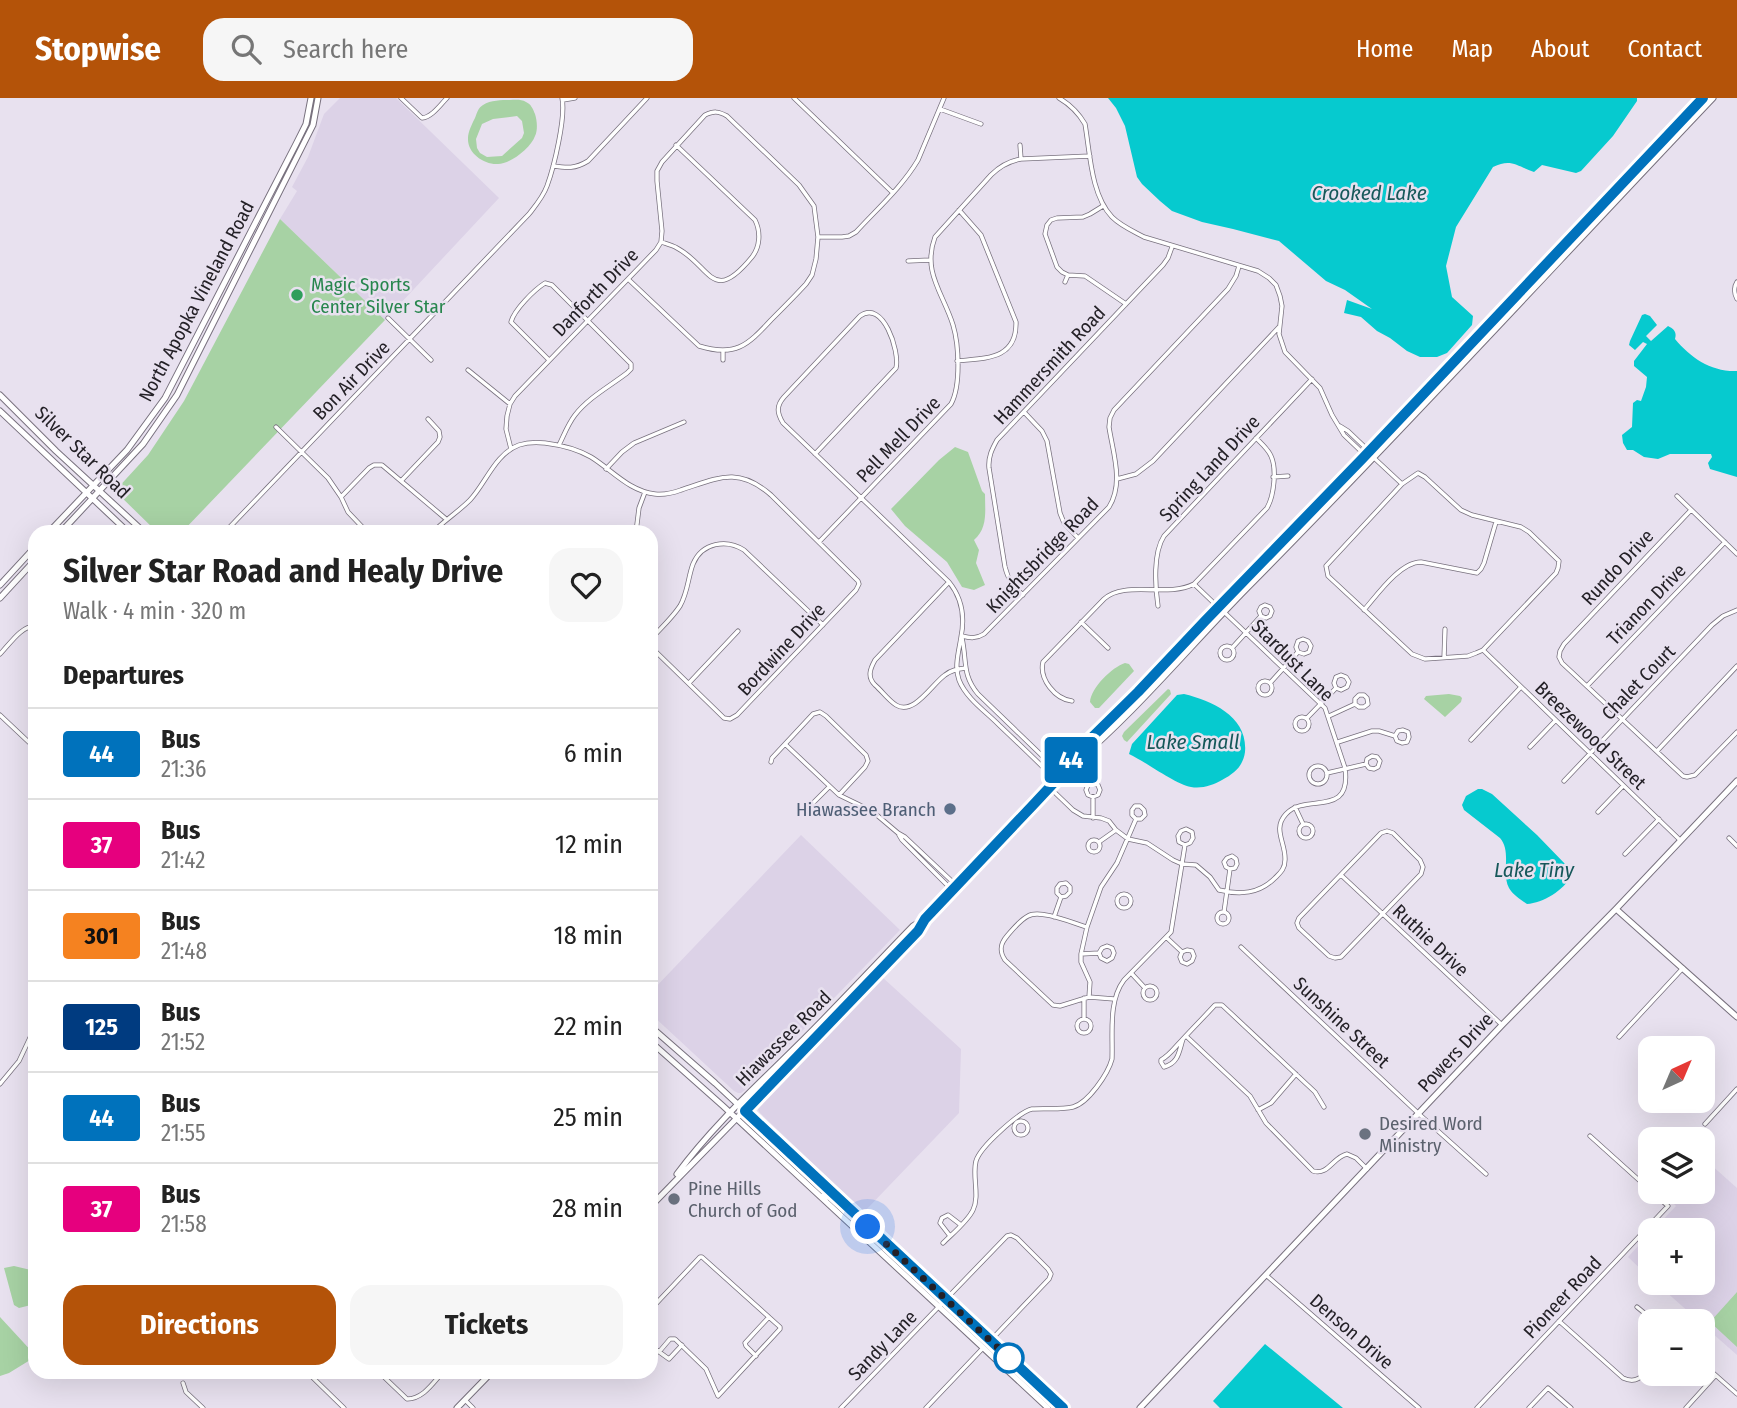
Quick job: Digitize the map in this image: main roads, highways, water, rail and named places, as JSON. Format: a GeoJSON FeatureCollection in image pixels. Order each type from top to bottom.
{"type":"FeatureCollection","features":[{"type":"Feature","properties":{"kind":"water","name":"Crooked Lake"},"geometry":{"type":"Polygon","coordinates":[[[1108,98],[1637,98],[1637,101],[1613,136],[1581,171],[1576,173],[1542,165],[1534,172],[1509,163],[1493,167],[1456,227],[1446,266],[1452,297],[1473,316],[1472,325],[1447,353],[1437,357],[1420,357],[1377,331],[1361,317],[1344,313],[1347,300],[1372,309],[1345,290],[1326,281],[1279,241],[1202,222],[1172,211],[1137,177],[1125,126],[1108,98]]]}},
{"type":"Feature","properties":{"kind":"water"},"geometry":{"type":"Polygon","coordinates":[[[1645,314],[1657,325],[1646,336],[1651,341],[1668,326],[1676,334],[1675,339],[1695,358],[1719,369],[1737,371],[1737,477],[1710,469],[1708,463],[1711,454],[1670,454],[1658,459],[1627,450],[1623,443],[1622,435],[1632,427],[1633,403],[1641,401],[1646,387],[1647,377],[1634,366],[1634,361],[1647,344],[1643,342],[1635,350],[1629,345],[1642,315],[1645,314]]]}},
{"type":"Feature","properties":{"kind":"water","name":"Lake Small"},"geometry":{"type":"Polygon","coordinates":[[[1184,694],[1206,701],[1226,712],[1241,729],[1244,740],[1244,757],[1238,769],[1207,786],[1184,785],[1129,754],[1132,744],[1177,695],[1184,694]]]}},
{"type":"Feature","properties":{"kind":"water","name":"Lake Tiny"},"geometry":{"type":"Polygon","coordinates":[[[1478,789],[1492,794],[1567,866],[1571,876],[1558,891],[1540,901],[1527,904],[1510,890],[1506,876],[1504,844],[1464,810],[1462,805],[1466,796],[1478,789]]]}},
{"type":"Feature","properties":{"kind":"water"},"geometry":{"type":"Polygon","coordinates":[[[1265,1344],[1343,1408],[1220,1408],[1213,1401],[1265,1344]]]}},
{"type":"Feature","properties":{"kind":"place","name":"Magic Sports Center Silver Star"},"geometry":{"type":"Point","coordinates":[297,295]}},
{"type":"Feature","properties":{"kind":"place","name":"Hiawassee Branch"},"geometry":{"type":"Point","coordinates":[950,809]}},
{"type":"Feature","properties":{"kind":"place","name":"Desired Word Ministry"},"geometry":{"type":"Point","coordinates":[1365,1134]}},
{"type":"Feature","properties":{"kind":"place","name":"Pine Hills Church of God"},"geometry":{"type":"Point","coordinates":[674,1199]}}]}
